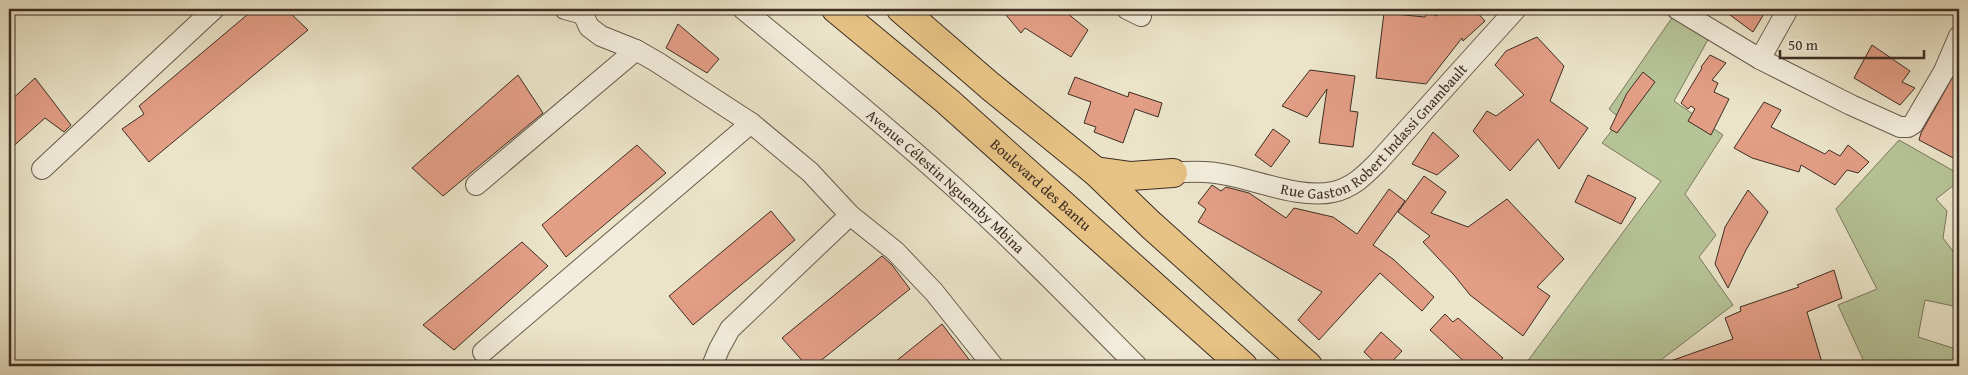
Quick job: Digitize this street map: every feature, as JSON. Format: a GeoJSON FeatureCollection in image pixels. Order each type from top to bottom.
{"type":"FeatureCollection","features":[{"type":"Feature","properties":{"kind":"highway","name":"Boulevard des Bantu"},"geometry":{"type":"LineString","coordinates":[[836,9],[947,101],[1243,366]]}},
{"type":"Feature","properties":{"kind":"highway"},"geometry":{"type":"LineString","coordinates":[[901,9],[990,86],[1095,171],[1152,226],[1308,366]]}},
{"type":"Feature","properties":{"kind":"highway"},"geometry":{"type":"LineString","coordinates":[[1095,171],[1131,176],[1174,173]]}},
{"type":"Feature","properties":{"kind":"highway"},"geometry":{"type":"LineString","coordinates":[[1152,226],[1150,215],[1153,194],[1158,185],[1174,173]]}},
{"type":"Feature","properties":{"kind":"street"},"geometry":{"type":"LineString","coordinates":[[42,169],[214,9]]}},
{"type":"Feature","properties":{"kind":"street","name":"Avenue Célestin Nguemby Mbina"},"geometry":{"type":"LineString","coordinates":[[742,9],[917,154],[974,205],[1040,267],[1137,366]]}},
{"type":"Feature","properties":{"kind":"street","name":"Rue Gaston Robert Indassi Gnambault"},"geometry":{"type":"LineString","coordinates":[[1174,173],[1206,172],[1225,174],[1294,190],[1316,193],[1332,192],[1346,188],[1359,180],[1516,9]]}},
{"type":"Feature","properties":{"kind":"street"},"geometry":{"type":"LineString","coordinates":[[1677,9],[1760,59],[1851,105],[1900,127],[1908,127],[1913,124],[1944,71],[1959,36]]}},
{"type":"Feature","properties":{"kind":"street"},"geometry":{"type":"LineString","coordinates":[[1760,59],[1788,9]]}},
{"type":"Feature","properties":{"kind":"street"},"geometry":{"type":"LineString","coordinates":[[577,10],[589,27],[601,36],[636,50],[693,84],[751,122],[810,172],[850,215],[895,251],[934,292],[993,366]]}},
{"type":"Feature","properties":{"kind":"street"},"geometry":{"type":"LineString","coordinates":[[476,185],[636,50]]}},
{"type":"Feature","properties":{"kind":"street"},"geometry":{"type":"LineString","coordinates":[[483,352],[751,122]]}},
{"type":"Feature","properties":{"kind":"street"},"geometry":{"type":"LineString","coordinates":[[712,366],[730,329],[850,215]]}},
{"type":"Feature","properties":{"kind":"green space"},"geometry":{"type":"Polygon","coordinates":[[[1676,12],[1710,36],[1674,101],[1723,135],[1685,194],[1716,235],[1699,257],[1733,305],[1653,366],[1524,366],[1661,181],[1602,143],[1621,119],[1609,109],[1676,12]]]}},
{"type":"Feature","properties":{"kind":"green space"},"geometry":{"type":"Polygon","coordinates":[[[1899,140],[1959,174],[1959,181],[1936,199],[1947,211],[1943,238],[1959,259],[1959,304],[1958,307],[1925,300],[1918,337],[1959,350],[1959,366],[1866,366],[1838,305],[1877,289],[1836,209],[1899,140]]]}},
{"type":"Feature","properties":{"kind":"building"},"geometry":{"type":"Polygon","coordinates":[[[254,9],[286,9],[308,30],[149,162],[122,129],[144,114],[139,106],[254,9]]]}},
{"type":"Feature","properties":{"kind":"building"},"geometry":{"type":"Polygon","coordinates":[[[1001,9],[1062,9],[1088,30],[1071,57],[1025,28],[1021,33],[1001,9]]]}},
{"type":"Feature","properties":{"kind":"building"},"geometry":{"type":"Polygon","coordinates":[[[1444,9],[1459,9],[1465,15],[1474,9],[1485,21],[1463,41],[1462,38],[1426,84],[1376,78],[1384,13],[1425,17],[1428,12],[1436,16],[1444,9]]]}},
{"type":"Feature","properties":{"kind":"building"},"geometry":{"type":"Polygon","coordinates":[[[1722,9],[1767,9],[1753,32],[1722,9]]]}},
{"type":"Feature","properties":{"kind":"building"},"geometry":{"type":"Polygon","coordinates":[[[678,24],[719,59],[707,73],[666,48],[678,24]]]}},
{"type":"Feature","properties":{"kind":"building"},"geometry":{"type":"Polygon","coordinates":[[[1537,37],[1564,66],[1550,101],[1588,128],[1559,169],[1538,139],[1510,171],[1473,131],[1487,111],[1496,116],[1524,95],[1495,65],[1506,51],[1537,37]]]}},
{"type":"Feature","properties":{"kind":"building"},"geometry":{"type":"Polygon","coordinates":[[[1872,45],[1910,71],[1902,82],[1915,88],[1900,105],[1854,78],[1872,45]]]}},
{"type":"Feature","properties":{"kind":"building"},"geometry":{"type":"Polygon","coordinates":[[[1710,55],[1726,63],[1712,80],[1718,83],[1714,92],[1729,99],[1711,135],[1688,121],[1695,109],[1691,106],[1688,109],[1681,103],[1710,55]]]}},
{"type":"Feature","properties":{"kind":"building"},"geometry":{"type":"Polygon","coordinates":[[[1959,66],[1959,161],[1919,140],[1921,133],[1959,66]]]}},
{"type":"Feature","properties":{"kind":"building"},"geometry":{"type":"Polygon","coordinates":[[[1310,70],[1355,76],[1350,111],[1358,112],[1353,147],[1319,143],[1327,89],[1307,117],[1282,106],[1310,70]]]}},
{"type":"Feature","properties":{"kind":"building"},"geometry":{"type":"Polygon","coordinates":[[[1643,72],[1655,82],[1617,133],[1610,129],[1627,93],[1643,72]]]}},
{"type":"Feature","properties":{"kind":"building"},"geometry":{"type":"Polygon","coordinates":[[[518,75],[543,113],[443,196],[412,168],[518,75]]]}},
{"type":"Feature","properties":{"kind":"building"},"geometry":{"type":"Polygon","coordinates":[[[1075,77],[1128,97],[1129,92],[1162,103],[1158,117],[1135,109],[1123,143],[1094,132],[1096,127],[1084,123],[1091,102],[1068,94],[1075,77]]]}},
{"type":"Feature","properties":{"kind":"building"},"geometry":{"type":"Polygon","coordinates":[[[35,78],[71,125],[64,132],[45,118],[9,150],[9,102],[35,78]]]}},
{"type":"Feature","properties":{"kind":"building"},"geometry":{"type":"Polygon","coordinates":[[[1764,102],[1781,110],[1771,127],[1825,154],[1829,150],[1840,156],[1848,145],[1869,162],[1858,173],[1847,170],[1835,185],[1801,165],[1799,172],[1752,158],[1734,148],[1764,102]]]}},
{"type":"Feature","properties":{"kind":"building"},"geometry":{"type":"Polygon","coordinates":[[[1273,129],[1290,141],[1271,167],[1255,155],[1273,129]]]}},
{"type":"Feature","properties":{"kind":"building"},"geometry":{"type":"Polygon","coordinates":[[[1433,132],[1459,156],[1437,175],[1412,164],[1433,132]]]}},
{"type":"Feature","properties":{"kind":"building"},"geometry":{"type":"Polygon","coordinates":[[[637,145],[666,173],[566,257],[542,225],[637,145]]]}},
{"type":"Feature","properties":{"kind":"building"},"geometry":{"type":"Polygon","coordinates":[[[1588,175],[1636,198],[1621,224],[1575,202],[1588,175]]]}},
{"type":"Feature","properties":{"kind":"building"},"geometry":{"type":"Polygon","coordinates":[[[1424,176],[1446,192],[1431,213],[1468,227],[1507,199],[1564,259],[1537,287],[1550,296],[1523,336],[1470,295],[1423,242],[1430,236],[1398,212],[1424,176]]]}},
{"type":"Feature","properties":{"kind":"building"},"geometry":{"type":"Polygon","coordinates":[[[1212,185],[1221,191],[1226,187],[1249,193],[1286,218],[1294,208],[1333,217],[1357,234],[1389,189],[1405,201],[1373,245],[1393,259],[1434,297],[1422,311],[1380,273],[1319,340],[1298,320],[1322,292],[1198,222],[1206,209],[1198,203],[1212,185]]]}},
{"type":"Feature","properties":{"kind":"building"},"geometry":{"type":"Polygon","coordinates":[[[1748,190],[1768,212],[1746,250],[1728,288],[1715,264],[1725,227],[1748,190]]]}},
{"type":"Feature","properties":{"kind":"building"},"geometry":{"type":"Polygon","coordinates":[[[771,211],[795,240],[693,325],[669,296],[771,211]]]}},
{"type":"Feature","properties":{"kind":"building"},"geometry":{"type":"Polygon","coordinates":[[[522,242],[548,266],[454,350],[423,325],[522,242]]]}},
{"type":"Feature","properties":{"kind":"building"},"geometry":{"type":"Polygon","coordinates":[[[882,256],[892,265],[910,289],[814,366],[807,366],[782,338],[882,256]]]}},
{"type":"Feature","properties":{"kind":"building"},"geometry":{"type":"Polygon","coordinates":[[[1834,270],[1842,298],[1807,312],[1823,366],[1663,366],[1662,364],[1733,339],[1725,318],[1741,311],[1740,307],[1799,287],[1797,285],[1834,270]]]}},
{"type":"Feature","properties":{"kind":"building"},"geometry":{"type":"Polygon","coordinates":[[[1445,314],[1453,322],[1458,318],[1503,358],[1494,366],[1469,366],[1430,330],[1445,314]]]}},
{"type":"Feature","properties":{"kind":"building"},"geometry":{"type":"Polygon","coordinates":[[[942,324],[974,366],[890,366],[942,324]]]}},
{"type":"Feature","properties":{"kind":"building"},"geometry":{"type":"Polygon","coordinates":[[[1381,332],[1402,351],[1388,366],[1379,366],[1364,352],[1381,332]]]}}]}
